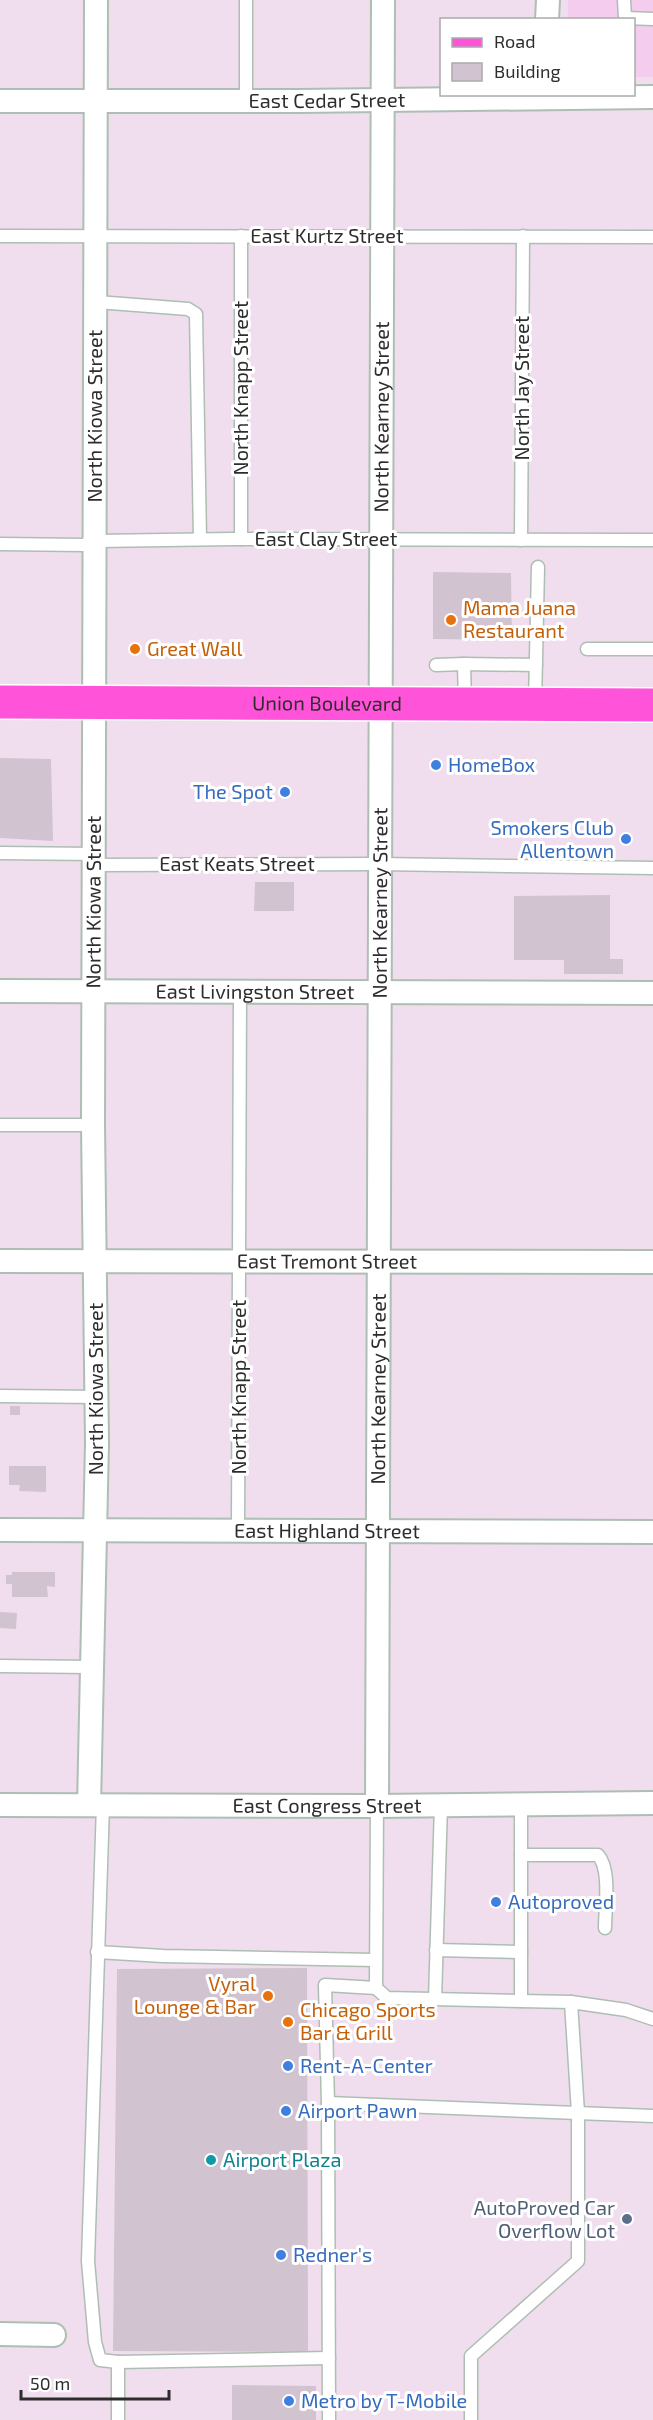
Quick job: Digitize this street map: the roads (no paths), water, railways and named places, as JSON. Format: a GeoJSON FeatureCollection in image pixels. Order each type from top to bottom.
{"type":"FeatureCollection","features":[{"type":"Feature","properties":{"kind":"main road","name":"Union Boulevard"},"geometry":{"type":"LineString","coordinates":[[0,702],[653,705]]}},
{"type":"Feature","properties":{"kind":"street","name":"North Kiowa Street"},"geometry":{"type":"LineString","coordinates":[[96,0],[97,302],[93,1125],[97,1397],[92,1667],[96,1805]]}},
{"type":"Feature","properties":{"kind":"street","name":"North Kearney Street"},"geometry":{"type":"LineString","coordinates":[[377,1806],[383,0]]}},
{"type":"Feature","properties":{"kind":"street"},"geometry":{"type":"LineString","coordinates":[[548,0],[548,18]]}},
{"type":"Feature","properties":{"kind":"street","name":"East Cedar Street"},"geometry":{"type":"LineString","coordinates":[[0,100],[653,97]]}},
{"type":"Feature","properties":{"kind":"street","name":"East Livingston Street"},"geometry":{"type":"LineString","coordinates":[[0,991],[653,993]]}},
{"type":"Feature","properties":{"kind":"street","name":"East Tremont Street"},"geometry":{"type":"LineString","coordinates":[[0,1261],[653,1262]]}},
{"type":"Feature","properties":{"kind":"street","name":"East Highland Street"},"geometry":{"type":"LineString","coordinates":[[0,1530],[653,1532]]}},
{"type":"Feature","properties":{"kind":"street","name":"East Congress Street"},"geometry":{"type":"LineString","coordinates":[[0,1805],[377,1806],[653,1803]]}},
{"type":"Feature","properties":{"kind":"street"},"geometry":{"type":"LineString","coordinates":[[0,2334],[54,2335]]}},
{"type":"Feature","properties":{"kind":"lane"},"geometry":{"type":"LineString","coordinates":[[246,0],[246,100]]}},
{"type":"Feature","properties":{"kind":"lane"},"geometry":{"type":"LineString","coordinates":[[624,0],[625,18]]}},
{"type":"Feature","properties":{"kind":"lane"},"geometry":{"type":"LineString","coordinates":[[635,18],[653,19]]}},
{"type":"Feature","properties":{"kind":"lane","name":"East Kurtz Street"},"geometry":{"type":"LineString","coordinates":[[0,236],[653,237]]}},
{"type":"Feature","properties":{"kind":"lane","name":"North Knapp Street"},"geometry":{"type":"LineString","coordinates":[[241,236],[241,539]]}},
{"type":"Feature","properties":{"kind":"lane","name":"North Jay Street"},"geometry":{"type":"LineString","coordinates":[[521,540],[523,236]]}},
{"type":"Feature","properties":{"kind":"lane"},"geometry":{"type":"LineString","coordinates":[[97,302],[188,309],[196,314],[200,539]]}},
{"type":"Feature","properties":{"kind":"lane","name":"East Clay Street"},"geometry":{"type":"LineString","coordinates":[[0,544],[83,545],[96,542],[200,539],[653,540]]}},
{"type":"Feature","properties":{"kind":"lane"},"geometry":{"type":"LineString","coordinates":[[535,704],[538,567]]}},
{"type":"Feature","properties":{"kind":"lane"},"geometry":{"type":"LineString","coordinates":[[587,649],[653,649]]}},
{"type":"Feature","properties":{"kind":"lane"},"geometry":{"type":"LineString","coordinates":[[464,664],[465,704]]}},
{"type":"Feature","properties":{"kind":"lane"},"geometry":{"type":"LineString","coordinates":[[436,665],[536,665]]}},
{"type":"Feature","properties":{"kind":"lane","name":"East Keats Street"},"geometry":{"type":"LineString","coordinates":[[0,853],[94,860],[653,868]]}},
{"type":"Feature","properties":{"kind":"lane","name":"North Knapp Street"},"geometry":{"type":"LineString","coordinates":[[238,1531],[240,991]]}},
{"type":"Feature","properties":{"kind":"lane"},"geometry":{"type":"LineString","coordinates":[[0,1125],[93,1125]]}},
{"type":"Feature","properties":{"kind":"lane"},"geometry":{"type":"LineString","coordinates":[[0,1396],[97,1397]]}},
{"type":"Feature","properties":{"kind":"lane"},"geometry":{"type":"LineString","coordinates":[[0,1666],[92,1667]]}},
{"type":"Feature","properties":{"kind":"lane"},"geometry":{"type":"LineString","coordinates":[[521,1804],[521,2001]]}},
{"type":"Feature","properties":{"kind":"lane"},"geometry":{"type":"LineString","coordinates":[[96,1805],[98,1952],[95,2104],[88,2261],[94,2342],[100,2360],[118,2362],[329,2358]]}},
{"type":"Feature","properties":{"kind":"lane"},"geometry":{"type":"LineString","coordinates":[[435,1999],[441,1805]]}},
{"type":"Feature","properties":{"kind":"lane"},"geometry":{"type":"LineString","coordinates":[[376,1988],[377,1806]]}},
{"type":"Feature","properties":{"kind":"lane"},"geometry":{"type":"LineString","coordinates":[[521,1855],[598,1855],[604,1861],[606,1872],[605,1928]]}},
{"type":"Feature","properties":{"kind":"lane"},"geometry":{"type":"LineString","coordinates":[[436,1950],[521,1952]]}},
{"type":"Feature","properties":{"kind":"lane"},"geometry":{"type":"LineString","coordinates":[[98,1952],[163,1956],[376,1960]]}},
{"type":"Feature","properties":{"kind":"lane"},"geometry":{"type":"LineString","coordinates":[[328,2420],[328,2103],[325,1985],[376,1988],[387,1998],[571,2002],[626,2010],[653,2019]]}},
{"type":"Feature","properties":{"kind":"lane"},"geometry":{"type":"LineString","coordinates":[[471,2420],[471,2356],[578,2261],[578,2113],[571,2002]]}},
{"type":"Feature","properties":{"kind":"lane"},"geometry":{"type":"LineString","coordinates":[[328,2103],[653,2116]]}},
{"type":"Feature","properties":{"kind":"lane"},"geometry":{"type":"LineString","coordinates":[[118,2362],[118,2420]]}},
{"type":"Feature","properties":{"kind":"place","name":"Mama Juana Restaurant"},"geometry":{"type":"Point","coordinates":[451,620]}},
{"type":"Feature","properties":{"kind":"place","name":"Great Wall"},"geometry":{"type":"Point","coordinates":[135,649]}},
{"type":"Feature","properties":{"kind":"place","name":"HomeBox"},"geometry":{"type":"Point","coordinates":[436,765]}},
{"type":"Feature","properties":{"kind":"place","name":"The Spot"},"geometry":{"type":"Point","coordinates":[285,792]}},
{"type":"Feature","properties":{"kind":"place","name":"Smokers Club Allentown"},"geometry":{"type":"Point","coordinates":[626,839]}},
{"type":"Feature","properties":{"kind":"place","name":"Autoproved"},"geometry":{"type":"Point","coordinates":[496,1902]}},
{"type":"Feature","properties":{"kind":"place","name":"Vyral Lounge & Bar"},"geometry":{"type":"Point","coordinates":[268,1996]}},
{"type":"Feature","properties":{"kind":"place","name":"Chicago Sports Bar & Grill"},"geometry":{"type":"Point","coordinates":[288,2022]}},
{"type":"Feature","properties":{"kind":"place","name":"Rent-A-Center"},"geometry":{"type":"Point","coordinates":[288,2066]}},
{"type":"Feature","properties":{"kind":"place","name":"Airport Pawn"},"geometry":{"type":"Point","coordinates":[286,2111]}},
{"type":"Feature","properties":{"kind":"place","name":"Airport Plaza"},"geometry":{"type":"Point","coordinates":[211,2160]}},
{"type":"Feature","properties":{"kind":"place","name":"AutoProved Car Overflow Lot"},"geometry":{"type":"Point","coordinates":[627,2219]}},
{"type":"Feature","properties":{"kind":"place","name":"Redner's"},"geometry":{"type":"Point","coordinates":[281,2255]}},
{"type":"Feature","properties":{"kind":"place","name":"Metro by T-Mobile"},"geometry":{"type":"Point","coordinates":[289,2401]}}]}
